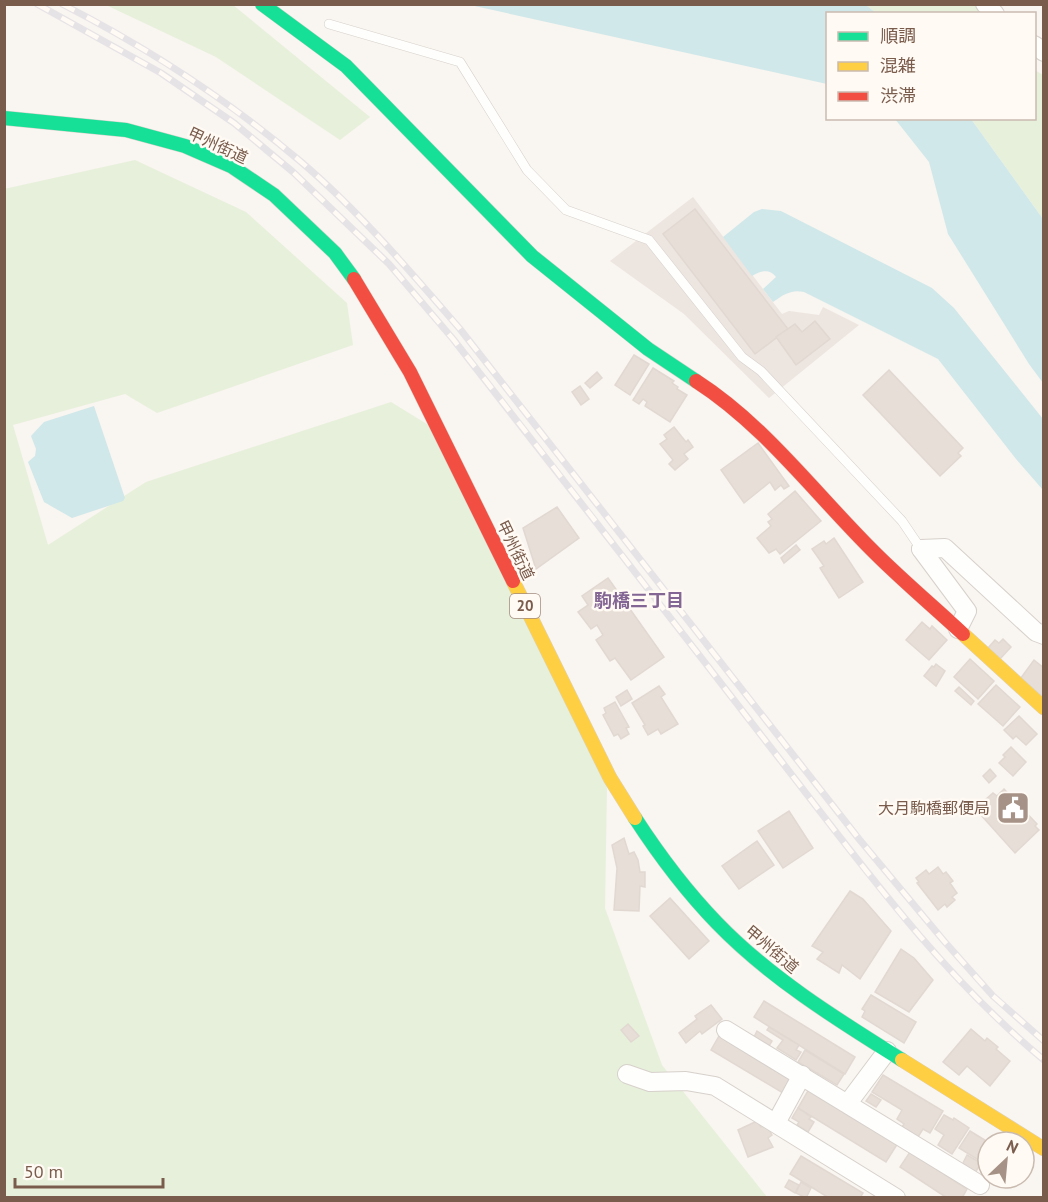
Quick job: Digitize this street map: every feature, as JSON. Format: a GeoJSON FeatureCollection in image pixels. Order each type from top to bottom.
{"type":"FeatureCollection","features":[{"type":"Feature","properties":{"kind":"main road"},"geometry":{"type":"LineString","coordinates":[[262,4],[346,66],[532,256],[648,349],[720,396],[760,432],[875,553],[1044,708]]}},
{"type":"Feature","properties":{"kind":"main road","name":"甲州街道"},"geometry":{"type":"LineString","coordinates":[[4,118],[126,130],[185,146],[231,166],[274,195],[335,253],[363,292],[410,372],[610,778],[661,858],[717,923],[754,957],[795,989],[887,1051],[1044,1149]]}},
{"type":"Feature","properties":{"kind":"street"},"geometry":{"type":"LineString","coordinates":[[921,549],[945,548],[1036,632],[1044,635]]}},
{"type":"Feature","properties":{"kind":"street"},"geometry":{"type":"LineString","coordinates":[[921,549],[967,610],[958,629]]}},
{"type":"Feature","properties":{"kind":"street"},"geometry":{"type":"LineString","coordinates":[[726,1030],[976,1183]]}},
{"type":"Feature","properties":{"kind":"street"},"geometry":{"type":"LineString","coordinates":[[848,1103],[887,1051]]}},
{"type":"Feature","properties":{"kind":"street"},"geometry":{"type":"LineString","coordinates":[[627,1074],[650,1082],[686,1081],[715,1086],[896,1197]]}},
{"type":"Feature","properties":{"kind":"street"},"geometry":{"type":"LineString","coordinates":[[776,1123],[802,1075]]}},
{"type":"Feature","properties":{"kind":"lane"},"geometry":{"type":"LineString","coordinates":[[329,24],[460,62],[527,170],[566,210],[649,240],[742,357],[761,371],[902,521],[921,549]]}},
{"type":"Feature","properties":{"kind":"shaded area"},"geometry":{"type":"Polygon","coordinates":[[[693,197],[782,314],[789,311],[819,315],[823,307],[859,325],[769,398],[684,314],[610,261],[693,197]]]}},
{"type":"Feature","properties":{"kind":"green space"},"geometry":{"type":"Polygon","coordinates":[[[106,5],[233,5],[370,117],[340,140],[216,57],[106,5]]]}},
{"type":"Feature","properties":{"kind":"green space"},"geometry":{"type":"Polygon","coordinates":[[[866,5],[978,5],[985,12],[875,12],[866,5]]]}},
{"type":"Feature","properties":{"kind":"green space"},"geometry":{"type":"Polygon","coordinates":[[[1036,71],[1043,75],[1043,219],[972,120],[1036,120],[1036,71]]]}},
{"type":"Feature","properties":{"kind":"green space"},"geometry":{"type":"Polygon","coordinates":[[[135,160],[246,212],[347,303],[353,345],[157,413],[125,394],[13,425],[48,545],[146,482],[391,402],[430,426],[607,788],[605,908],[662,1065],[767,1197],[5,1197],[4,189],[135,160]]]}},
{"type":"Feature","properties":{"kind":"water"},"geometry":{"type":"Polygon","coordinates":[[[470,5],[866,5],[875,12],[826,12],[826,84],[470,5]]]}},
{"type":"Feature","properties":{"kind":"water"},"geometry":{"type":"Polygon","coordinates":[[[896,120],[972,120],[1043,219],[1043,383],[948,234],[929,162],[896,120]]]}},
{"type":"Feature","properties":{"kind":"water"},"geometry":{"type":"Polygon","coordinates":[[[762,209],[781,211],[932,288],[954,308],[1043,419],[1043,490],[938,359],[804,292],[791,292],[773,302],[763,289],[776,277],[771,272],[765,271],[752,276],[723,237],[754,212],[762,209]]]}},
{"type":"Feature","properties":{"kind":"water"},"geometry":{"type":"Polygon","coordinates":[[[94,406],[125,498],[123,501],[72,518],[44,502],[28,462],[35,456],[36,449],[31,436],[44,422],[94,406]]]}},
{"type":"Feature","properties":{"kind":"building"},"geometry":{"type":"Polygon","coordinates":[[[695,209],[788,329],[755,354],[663,234],[695,209]]]}},
{"type":"Feature","properties":{"kind":"building"},"geometry":{"type":"Polygon","coordinates":[[[815,321],[830,339],[796,365],[776,337],[795,324],[802,332],[815,321]]]}},
{"type":"Feature","properties":{"kind":"building"},"geometry":{"type":"Polygon","coordinates":[[[634,355],[649,364],[630,395],[615,385],[634,355]]]}},
{"type":"Feature","properties":{"kind":"building"},"geometry":{"type":"Polygon","coordinates":[[[653,368],[674,381],[672,383],[678,387],[677,389],[687,395],[670,422],[645,406],[647,402],[643,399],[639,404],[633,400],[653,368]]]}},
{"type":"Feature","properties":{"kind":"building"},"geometry":{"type":"Polygon","coordinates":[[[889,370],[963,448],[958,453],[961,456],[940,476],[863,395],[889,370]]]}},
{"type":"Feature","properties":{"kind":"building"},"geometry":{"type":"Polygon","coordinates":[[[597,372],[602,378],[590,388],[585,383],[597,372]]]}},
{"type":"Feature","properties":{"kind":"building"},"geometry":{"type":"Polygon","coordinates":[[[580,386],[589,399],[581,405],[572,392],[580,386]]]}},
{"type":"Feature","properties":{"kind":"building"},"geometry":{"type":"Polygon","coordinates":[[[674,427],[693,447],[684,454],[688,459],[675,470],[669,464],[673,460],[660,444],[667,439],[664,435],[674,427]]]}},
{"type":"Feature","properties":{"kind":"building"},"geometry":{"type":"Polygon","coordinates":[[[758,443],[789,486],[784,489],[781,485],[775,490],[770,482],[744,503],[721,470],[758,443]]]}},
{"type":"Feature","properties":{"kind":"building"},"geometry":{"type":"Polygon","coordinates":[[[795,491],[821,521],[780,554],[776,549],[769,553],[757,538],[771,526],[768,522],[772,519],[768,514],[795,491]]]}},
{"type":"Feature","properties":{"kind":"building"},"geometry":{"type":"Polygon","coordinates":[[[557,507],[579,538],[536,569],[523,528],[557,507]]]}},
{"type":"Feature","properties":{"kind":"building"},"geometry":{"type":"Polygon","coordinates":[[[834,538],[863,582],[839,598],[820,568],[824,566],[812,549],[834,538]]]}},
{"type":"Feature","properties":{"kind":"building"},"geometry":{"type":"Polygon","coordinates":[[[796,545],[800,550],[784,563],[781,558],[796,545]]]}},
{"type":"Feature","properties":{"kind":"building"},"geometry":{"type":"Polygon","coordinates":[[[608,578],[664,657],[631,680],[615,658],[610,661],[596,640],[603,635],[597,625],[591,629],[578,612],[588,605],[582,596],[608,578]]]}},
{"type":"Feature","properties":{"kind":"building"},"geometry":{"type":"Polygon","coordinates":[[[922,622],[930,629],[932,626],[947,640],[929,660],[906,640],[922,622]]]}},
{"type":"Feature","properties":{"kind":"building"},"geometry":{"type":"Polygon","coordinates":[[[1003,639],[1011,647],[1000,659],[988,648],[995,640],[999,643],[1003,639]]]}},
{"type":"Feature","properties":{"kind":"building"},"geometry":{"type":"Polygon","coordinates":[[[970,659],[994,681],[978,699],[954,677],[970,659]]]}},
{"type":"Feature","properties":{"kind":"building"},"geometry":{"type":"Polygon","coordinates":[[[1034,660],[1044,668],[1044,698],[1020,679],[1034,660]]]}},
{"type":"Feature","properties":{"kind":"building"},"geometry":{"type":"Polygon","coordinates":[[[936,664],[945,671],[936,686],[924,676],[936,664]]]}},
{"type":"Feature","properties":{"kind":"building"},"geometry":{"type":"Polygon","coordinates":[[[996,685],[1020,707],[1003,726],[978,704],[996,685]]]}},
{"type":"Feature","properties":{"kind":"building"},"geometry":{"type":"Polygon","coordinates":[[[659,686],[665,694],[661,697],[678,724],[661,734],[658,729],[648,735],[632,703],[659,686]]]}},
{"type":"Feature","properties":{"kind":"building"},"geometry":{"type":"Polygon","coordinates":[[[959,687],[974,701],[971,705],[955,691],[959,687]]]}},
{"type":"Feature","properties":{"kind":"building"},"geometry":{"type":"Polygon","coordinates":[[[627,690],[632,699],[621,706],[616,697],[627,690]]]}},
{"type":"Feature","properties":{"kind":"building"},"geometry":{"type":"Polygon","coordinates":[[[615,702],[629,727],[626,728],[629,734],[621,739],[618,734],[614,736],[603,715],[606,713],[604,708],[615,702]]]}},
{"type":"Feature","properties":{"kind":"building"},"geometry":{"type":"Polygon","coordinates":[[[1019,716],[1037,734],[1026,745],[1016,736],[1013,739],[1004,730],[1019,716]]]}},
{"type":"Feature","properties":{"kind":"building"},"geometry":{"type":"Polygon","coordinates":[[[1011,747],[1026,762],[1013,776],[999,763],[1011,747]]]}},
{"type":"Feature","properties":{"kind":"building"},"geometry":{"type":"Polygon","coordinates":[[[990,769],[996,776],[989,783],[983,776],[990,769]]]}},
{"type":"Feature","properties":{"kind":"building"},"geometry":{"type":"Polygon","coordinates":[[[1004,789],[1037,824],[1035,826],[1039,830],[1015,853],[980,814],[983,811],[978,806],[993,793],[997,796],[1004,789]]]}},
{"type":"Feature","properties":{"kind":"building"},"geometry":{"type":"Polygon","coordinates":[[[789,811],[813,848],[783,868],[758,831],[789,811]]]}},
{"type":"Feature","properties":{"kind":"building"},"geometry":{"type":"Polygon","coordinates":[[[624,838],[629,854],[634,852],[638,860],[640,872],[645,872],[645,887],[640,886],[639,911],[614,910],[617,868],[612,845],[624,838]]]}},
{"type":"Feature","properties":{"kind":"building"},"geometry":{"type":"Polygon","coordinates":[[[757,841],[774,865],[739,889],[722,866],[757,841]]]}},
{"type":"Feature","properties":{"kind":"building"},"geometry":{"type":"Polygon","coordinates":[[[938,867],[943,874],[946,872],[953,881],[950,883],[957,893],[952,897],[955,900],[947,907],[945,904],[938,910],[917,883],[919,882],[916,878],[926,870],[929,874],[938,867]]]}},
{"type":"Feature","properties":{"kind":"building"},"geometry":{"type":"Polygon","coordinates":[[[850,891],[863,899],[891,931],[860,979],[842,965],[839,973],[817,959],[823,952],[812,946],[850,891]]]}},
{"type":"Feature","properties":{"kind":"building"},"geometry":{"type":"Polygon","coordinates":[[[670,898],[709,941],[689,959],[650,916],[670,898]]]}},
{"type":"Feature","properties":{"kind":"building"},"geometry":{"type":"Polygon","coordinates":[[[901,949],[914,958],[933,980],[909,1012],[875,992],[901,949]]]}},
{"type":"Feature","properties":{"kind":"building"},"geometry":{"type":"Polygon","coordinates":[[[871,995],[916,1022],[904,1043],[862,1017],[865,1011],[862,1009],[871,995]]]}},
{"type":"Feature","properties":{"kind":"building"},"geometry":{"type":"Polygon","coordinates":[[[764,1001],[855,1057],[845,1074],[754,1017],[764,1001]]]}},
{"type":"Feature","properties":{"kind":"building"},"geometry":{"type":"Polygon","coordinates":[[[711,1005],[722,1019],[702,1034],[700,1031],[686,1043],[679,1033],[697,1019],[695,1016],[711,1005]]]}},
{"type":"Feature","properties":{"kind":"building"},"geometry":{"type":"Polygon","coordinates":[[[628,1024],[639,1036],[631,1042],[621,1030],[628,1024]]]}},
{"type":"Feature","properties":{"kind":"building"},"geometry":{"type":"Polygon","coordinates":[[[769,1027],[799,1045],[796,1050],[801,1052],[796,1060],[777,1048],[783,1040],[767,1030],[769,1027]]]}},
{"type":"Feature","properties":{"kind":"building"},"geometry":{"type":"Polygon","coordinates":[[[971,1029],[985,1041],[987,1038],[998,1047],[996,1049],[1010,1061],[990,1086],[967,1066],[959,1075],[943,1062],[971,1029]]]}},
{"type":"Feature","properties":{"kind":"building"},"geometry":{"type":"Polygon","coordinates":[[[757,1031],[772,1041],[769,1046],[754,1037],[757,1031]]]}},
{"type":"Feature","properties":{"kind":"building"},"geometry":{"type":"Polygon","coordinates":[[[719,1036],[791,1079],[783,1093],[711,1050],[719,1036]]]}},
{"type":"Feature","properties":{"kind":"building"},"geometry":{"type":"Polygon","coordinates":[[[805,1050],[844,1074],[837,1085],[798,1062],[805,1050]]]}},
{"type":"Feature","properties":{"kind":"building"},"geometry":{"type":"Polygon","coordinates":[[[883,1075],[943,1111],[930,1133],[923,1129],[918,1137],[902,1127],[904,1124],[897,1119],[902,1110],[872,1092],[883,1075]]]}},
{"type":"Feature","properties":{"kind":"building"},"geometry":{"type":"Polygon","coordinates":[[[809,1089],[898,1143],[886,1162],[798,1108],[809,1089]]]}},
{"type":"Feature","properties":{"kind":"building"},"geometry":{"type":"Polygon","coordinates":[[[871,1094],[881,1100],[876,1107],[866,1101],[871,1094]]]}},
{"type":"Feature","properties":{"kind":"building"},"geometry":{"type":"Polygon","coordinates":[[[798,1108],[814,1122],[808,1132],[797,1125],[799,1122],[792,1118],[798,1108]]]}},
{"type":"Feature","properties":{"kind":"building"},"geometry":{"type":"Polygon","coordinates":[[[944,1115],[953,1120],[954,1118],[969,1128],[952,1154],[938,1145],[944,1135],[935,1129],[944,1115]]]}},
{"type":"Feature","properties":{"kind":"building"},"geometry":{"type":"Polygon","coordinates":[[[757,1121],[761,1127],[766,1125],[772,1135],[768,1138],[773,1147],[748,1157],[738,1130],[757,1121]]]}},
{"type":"Feature","properties":{"kind":"building"},"geometry":{"type":"Polygon","coordinates":[[[970,1131],[976,1135],[976,1159],[959,1148],[970,1131]]]}},
{"type":"Feature","properties":{"kind":"building"},"geometry":{"type":"Polygon","coordinates":[[[910,1152],[967,1189],[962,1198],[947,1198],[900,1167],[910,1152]]]}},
{"type":"Feature","properties":{"kind":"building"},"geometry":{"type":"Polygon","coordinates":[[[967,1155],[976,1160],[976,1171],[975,1173],[962,1165],[967,1155]]]}},
{"type":"Feature","properties":{"kind":"building"},"geometry":{"type":"Polygon","coordinates":[[[801,1156],[863,1193],[860,1198],[829,1198],[790,1174],[801,1156]]]}},
{"type":"Feature","properties":{"kind":"building"},"geometry":{"type":"Polygon","coordinates":[[[789,1180],[799,1185],[795,1193],[785,1187],[789,1180]]]}},
{"type":"Feature","properties":{"kind":"building"},"geometry":{"type":"Polygon","coordinates":[[[801,1182],[811,1188],[806,1198],[796,1193],[801,1182]]]}},
{"type":"Feature","properties":{"kind":"railway"},"geometry":{"type":"LineString","coordinates":[[37,4],[161,73],[234,123],[293,172],[389,264],[453,339],[901,914],[969,990],[1044,1060]]}},
{"type":"Feature","properties":{"kind":"railway"},"geometry":{"type":"LineString","coordinates":[[62,4],[155,56],[215,96],[300,161],[363,221],[460,329],[859,839],[993,996],[1044,1041]]}},
{"type":"Feature","properties":{"kind":"traffic: fast"},"geometry":{"type":"LineString","coordinates":[[262,4],[346,66],[532,256],[648,349],[696,381]]}},
{"type":"Feature","properties":{"kind":"traffic: fast"},"geometry":{"type":"LineString","coordinates":[[4,118],[126,130],[185,146],[231,166],[274,195],[335,253],[354,279]]}},
{"type":"Feature","properties":{"kind":"traffic: fast"},"geometry":{"type":"LineString","coordinates":[[635,818],[684,885],[738,943],[805,997],[902,1060]]}},
{"type":"Feature","properties":{"kind":"traffic: slow"},"geometry":{"type":"LineString","coordinates":[[513,581],[610,778],[635,818]]}},
{"type":"Feature","properties":{"kind":"traffic: slow"},"geometry":{"type":"LineString","coordinates":[[963,634],[1044,708]]}},
{"type":"Feature","properties":{"kind":"traffic: slow"},"geometry":{"type":"LineString","coordinates":[[902,1060],[1044,1149]]}},
{"type":"Feature","properties":{"kind":"traffic: jam"},"geometry":{"type":"LineString","coordinates":[[354,279],[410,372],[513,581]]}},
{"type":"Feature","properties":{"kind":"traffic: jam"},"geometry":{"type":"LineString","coordinates":[[696,381],[721,399],[768,440],[875,553],[963,634]]}},
{"type":"Feature","properties":{"kind":"place","name":"大月駒橋郵便局"},"geometry":{"type":"Point","coordinates":[1013,808]}},
{"type":"Feature","properties":{"kind":"district","name":"駒橋三丁目"},"geometry":{"type":"Point","coordinates":[639,601]}}]}
